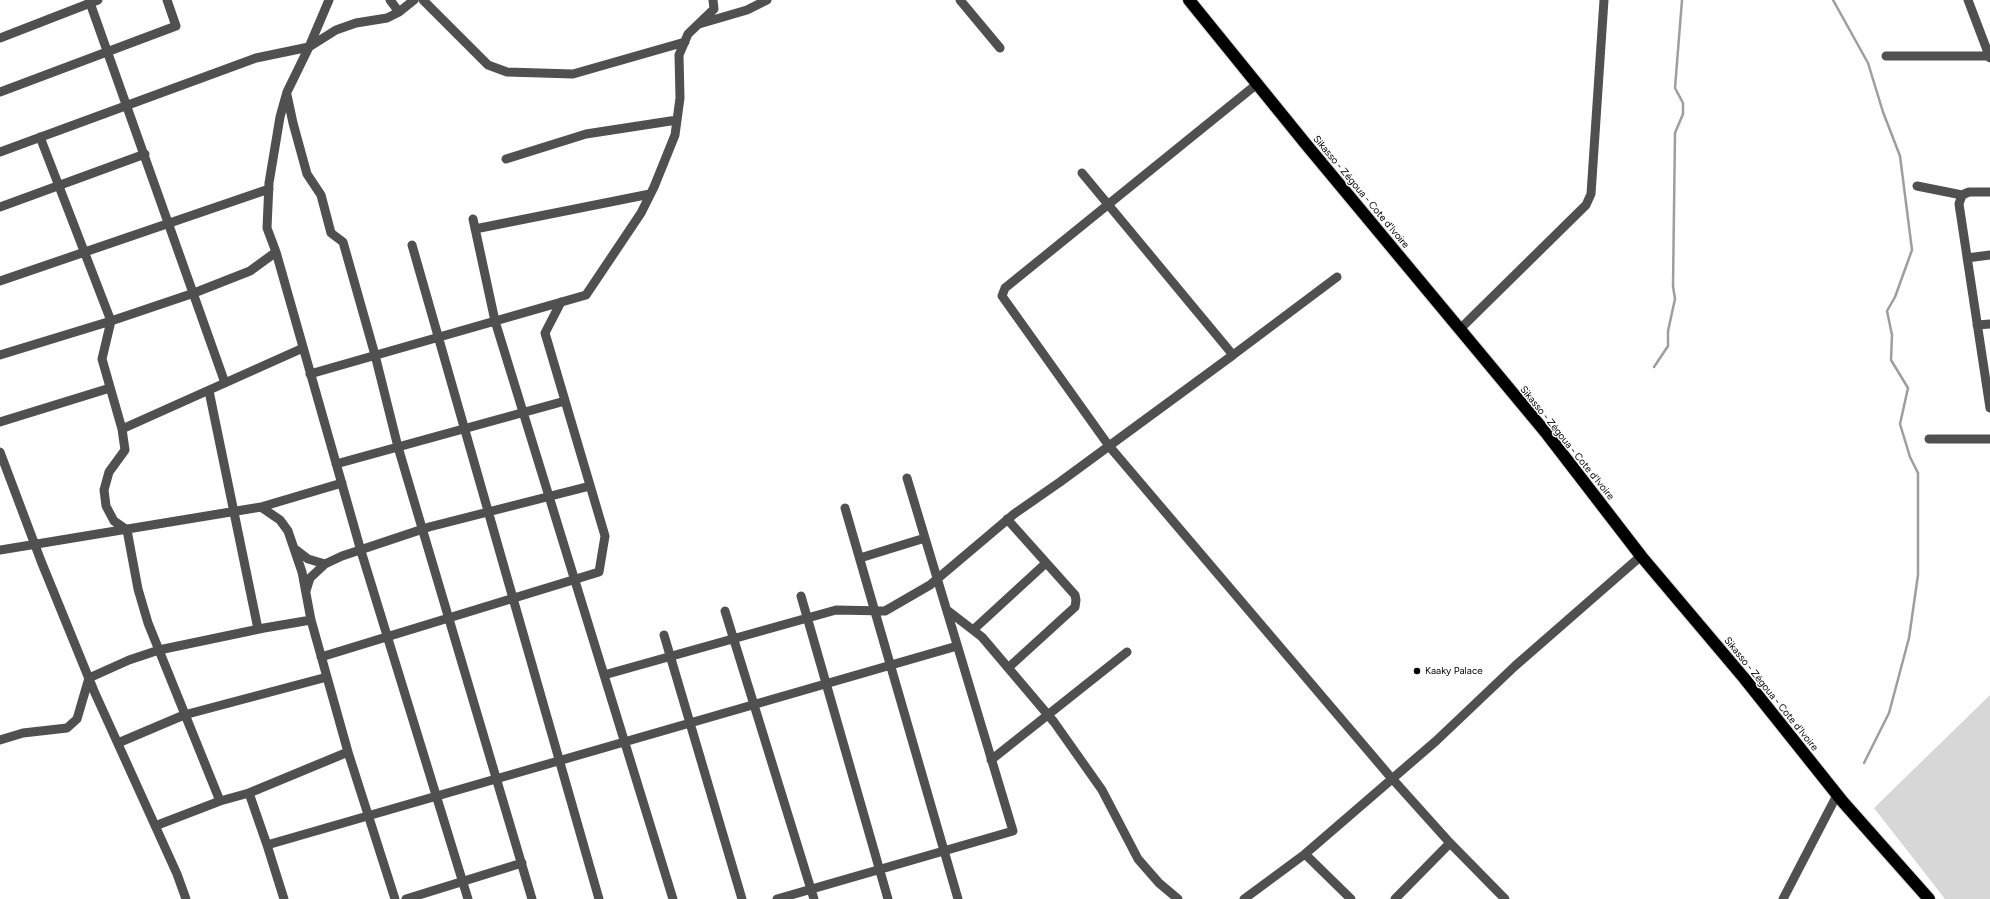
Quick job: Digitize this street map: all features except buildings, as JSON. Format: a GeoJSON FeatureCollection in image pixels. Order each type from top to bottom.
{"type":"FeatureCollection","features":[{"type":"Feature","properties":{"kind":"highway","name":"Sikasso - Zégoua - Cote d'Ivoire"},"geometry":{"type":"LineString","coordinates":[[1189,0],[1547,434],[1641,556],[1744,678],[1837,795],[1928,899]]}},
{"type":"Feature","properties":{"kind":"street"},"geometry":{"type":"LineString","coordinates":[[0,92],[176,26],[166,0]]}},
{"type":"Feature","properties":{"kind":"street"},"geometry":{"type":"LineString","coordinates":[[329,0],[309,47],[287,92],[280,117],[269,189],[267,228],[276,252],[361,551],[468,899]]}},
{"type":"Feature","properties":{"kind":"street"},"geometry":{"type":"LineString","coordinates":[[390,0],[399,12]]}},
{"type":"Feature","properties":{"kind":"street"},"geometry":{"type":"LineString","coordinates":[[0,152],[127,104],[256,58],[309,47],[336,30],[356,23],[387,18],[399,12],[414,0]]}},
{"type":"Feature","properties":{"kind":"street"},"geometry":{"type":"LineString","coordinates":[[423,0],[488,65],[507,72],[573,74],[685,42]]}},
{"type":"Feature","properties":{"kind":"street"},"geometry":{"type":"LineString","coordinates":[[310,374],[586,295],[641,213],[650,194],[675,135],[680,98],[679,54],[688,34],[714,9],[713,0]]}},
{"type":"Feature","properties":{"kind":"street"},"geometry":{"type":"LineString","coordinates":[[698,24],[747,10],[767,0]]}},
{"type":"Feature","properties":{"kind":"street"},"geometry":{"type":"LineString","coordinates":[[960,0],[1000,48]]}},
{"type":"Feature","properties":{"kind":"street"},"geometry":{"type":"LineString","coordinates":[[1460,329],[1586,205],[1591,194],[1604,0]]}},
{"type":"Feature","properties":{"kind":"street"},"geometry":{"type":"LineString","coordinates":[[1886,56],[1990,57],[1968,0]]}},
{"type":"Feature","properties":{"kind":"street"},"geometry":{"type":"LineString","coordinates":[[0,38],[93,1],[108,52],[225,383]]}},
{"type":"Feature","properties":{"kind":"street"},"geometry":{"type":"LineString","coordinates":[[1257,84],[1005,288],[1002,296],[1109,446],[1392,778],[1450,843],[1505,899]]}},
{"type":"Feature","properties":{"kind":"street"},"geometry":{"type":"LineString","coordinates":[[287,92],[292,123],[307,174],[321,194],[331,233],[343,242],[375,355],[398,447],[424,529],[532,899]]}},
{"type":"Feature","properties":{"kind":"street"},"geometry":{"type":"LineString","coordinates":[[506,159],[586,134],[676,120]]}},
{"type":"Feature","properties":{"kind":"street"},"geometry":{"type":"LineString","coordinates":[[40,137],[111,321],[102,359],[122,429],[125,450],[109,472],[104,490],[106,506],[114,521],[127,530],[138,589],[148,623],[220,801]]}},
{"type":"Feature","properties":{"kind":"street"},"geometry":{"type":"LineString","coordinates":[[0,207],[145,154]]}},
{"type":"Feature","properties":{"kind":"street"},"geometry":{"type":"LineString","coordinates":[[1082,173],[1233,355]]}},
{"type":"Feature","properties":{"kind":"street"},"geometry":{"type":"LineString","coordinates":[[1917,186],[1962,195],[1969,192],[1990,192]]}},
{"type":"Feature","properties":{"kind":"street"},"geometry":{"type":"LineString","coordinates":[[0,281],[269,189]]}},
{"type":"Feature","properties":{"kind":"street"},"geometry":{"type":"LineString","coordinates":[[475,229],[650,194]]}},
{"type":"Feature","properties":{"kind":"street"},"geometry":{"type":"LineString","coordinates":[[1962,195],[1959,204],[1990,408]]}},
{"type":"Feature","properties":{"kind":"street"},"geometry":{"type":"LineString","coordinates":[[473,219],[495,321],[673,899]]}},
{"type":"Feature","properties":{"kind":"street"},"geometry":{"type":"LineString","coordinates":[[412,245],[599,899]]}},
{"type":"Feature","properties":{"kind":"street"},"geometry":{"type":"LineString","coordinates":[[0,355],[111,321],[194,293],[250,271],[276,252]]}},
{"type":"Feature","properties":{"kind":"street"},"geometry":{"type":"LineString","coordinates":[[1967,258],[1990,255]]}},
{"type":"Feature","properties":{"kind":"street"},"geometry":{"type":"LineString","coordinates":[[604,674],[734,640],[836,610],[885,611],[930,585],[1007,519],[1109,446],[1337,278]]}},
{"type":"Feature","properties":{"kind":"street"},"geometry":{"type":"LineString","coordinates":[[321,657],[599,572],[605,536],[545,333],[561,302]]}},
{"type":"Feature","properties":{"kind":"street"},"geometry":{"type":"LineString","coordinates":[[1977,325],[1990,324]]}},
{"type":"Feature","properties":{"kind":"street"},"geometry":{"type":"LineString","coordinates":[[122,429],[210,391],[303,348]]}},
{"type":"Feature","properties":{"kind":"street"},"geometry":{"type":"LineString","coordinates":[[0,422],[110,388]]}},
{"type":"Feature","properties":{"kind":"street"},"geometry":{"type":"LineString","coordinates":[[210,391],[258,629]]}},
{"type":"Feature","properties":{"kind":"street"},"geometry":{"type":"LineString","coordinates":[[336,464],[565,401]]}},
{"type":"Feature","properties":{"kind":"street"},"geometry":{"type":"LineString","coordinates":[[1929,439],[1990,438]]}},
{"type":"Feature","properties":{"kind":"street"},"geometry":{"type":"LineString","coordinates":[[0,452],[88,678],[156,826],[186,899]]}},
{"type":"Feature","properties":{"kind":"street"},"geometry":{"type":"LineString","coordinates":[[777,899],[1013,831],[907,478]]}},
{"type":"Feature","properties":{"kind":"street"},"geometry":{"type":"LineString","coordinates":[[0,480],[10,479]]}},
{"type":"Feature","properties":{"kind":"street"},"geometry":{"type":"LineString","coordinates":[[0,550],[127,530],[235,510],[262,507],[342,483]]}},
{"type":"Feature","properties":{"kind":"street"},"geometry":{"type":"LineString","coordinates":[[306,593],[310,578],[325,564],[342,556],[424,529],[590,486]]}},
{"type":"Feature","properties":{"kind":"street"},"geometry":{"type":"LineString","coordinates":[[262,507],[280,520],[288,531],[294,548],[302,572],[311,620],[348,752],[395,899]]}},
{"type":"Feature","properties":{"kind":"street"},"geometry":{"type":"LineString","coordinates":[[845,508],[958,899]]}},
{"type":"Feature","properties":{"kind":"street"},"geometry":{"type":"LineString","coordinates":[[1007,519],[1075,596],[1075,607],[1008,668]]}},
{"type":"Feature","properties":{"kind":"street"},"geometry":{"type":"LineString","coordinates":[[860,558],[925,538]]}},
{"type":"Feature","properties":{"kind":"street"},"geometry":{"type":"LineString","coordinates":[[294,548],[308,559],[325,564]]}},
{"type":"Feature","properties":{"kind":"street"},"geometry":{"type":"LineString","coordinates":[[1244,899],[1305,854],[1436,741],[1515,666],[1641,556]]}},
{"type":"Feature","properties":{"kind":"street"},"geometry":{"type":"LineString","coordinates":[[973,630],[1046,563]]}},
{"type":"Feature","properties":{"kind":"street"},"geometry":{"type":"LineString","coordinates":[[801,596],[888,899]]}},
{"type":"Feature","properties":{"kind":"street"},"geometry":{"type":"LineString","coordinates":[[947,610],[982,637],[1048,714],[1102,790],[1138,860],[1159,883],[1178,899]]}},
{"type":"Feature","properties":{"kind":"street"},"geometry":{"type":"LineString","coordinates":[[725,611],[814,899]]}},
{"type":"Feature","properties":{"kind":"street"},"geometry":{"type":"LineString","coordinates":[[88,678],[129,660],[159,650],[258,629],[311,620]]}},
{"type":"Feature","properties":{"kind":"street"},"geometry":{"type":"LineString","coordinates":[[664,635],[742,899]]}},
{"type":"Feature","properties":{"kind":"street"},"geometry":{"type":"LineString","coordinates":[[267,845],[436,797],[625,740],[690,723],[957,646]]}},
{"type":"Feature","properties":{"kind":"street"},"geometry":{"type":"LineString","coordinates":[[992,760],[1127,652]]}},
{"type":"Feature","properties":{"kind":"street"},"geometry":{"type":"LineString","coordinates":[[118,743],[184,715],[327,677]]}},
{"type":"Feature","properties":{"kind":"street"},"geometry":{"type":"LineString","coordinates":[[0,740],[23,733],[67,728],[77,720],[88,678]]}},
{"type":"Feature","properties":{"kind":"street"},"geometry":{"type":"LineString","coordinates":[[156,826],[220,801],[248,793],[348,752]]}},
{"type":"Feature","properties":{"kind":"street"},"geometry":{"type":"LineString","coordinates":[[248,793],[267,845],[284,899]]}},
{"type":"Feature","properties":{"kind":"street"},"geometry":{"type":"LineString","coordinates":[[1783,899],[1837,795]]}},
{"type":"Feature","properties":{"kind":"street"},"geometry":{"type":"LineString","coordinates":[[1395,899],[1450,843]]}},
{"type":"Feature","properties":{"kind":"street"},"geometry":{"type":"LineString","coordinates":[[1305,854],[1351,899]]}},
{"type":"Feature","properties":{"kind":"street"},"geometry":{"type":"LineString","coordinates":[[406,899],[522,863]]}},
{"type":"Feature","properties":{"kind":"shaded area"},"geometry":{"type":"Polygon","coordinates":[[[1990,695],[1990,899],[1945,899],[1874,808],[1990,695]]]}},
{"type":"Feature","properties":{"kind":"waterway"},"geometry":{"type":"LineString","coordinates":[[1654,367],[1668,346],[1668,331],[1675,299],[1673,286],[1675,133],[1683,114],[1683,103],[1675,88],[1682,0]]}},
{"type":"Feature","properties":{"kind":"waterway"},"geometry":{"type":"LineString","coordinates":[[1833,0],[1868,63],[1883,112],[1900,156],[1912,250],[1895,297],[1887,311],[1892,335],[1891,360],[1908,388],[1900,424],[1910,457],[1918,473],[1918,575],[1909,638],[1889,713],[1864,763]]}},
{"type":"Feature","properties":{"kind":"place","name":"Kaaky Palace"},"geometry":{"type":"Point","coordinates":[1417,671]}}]}
